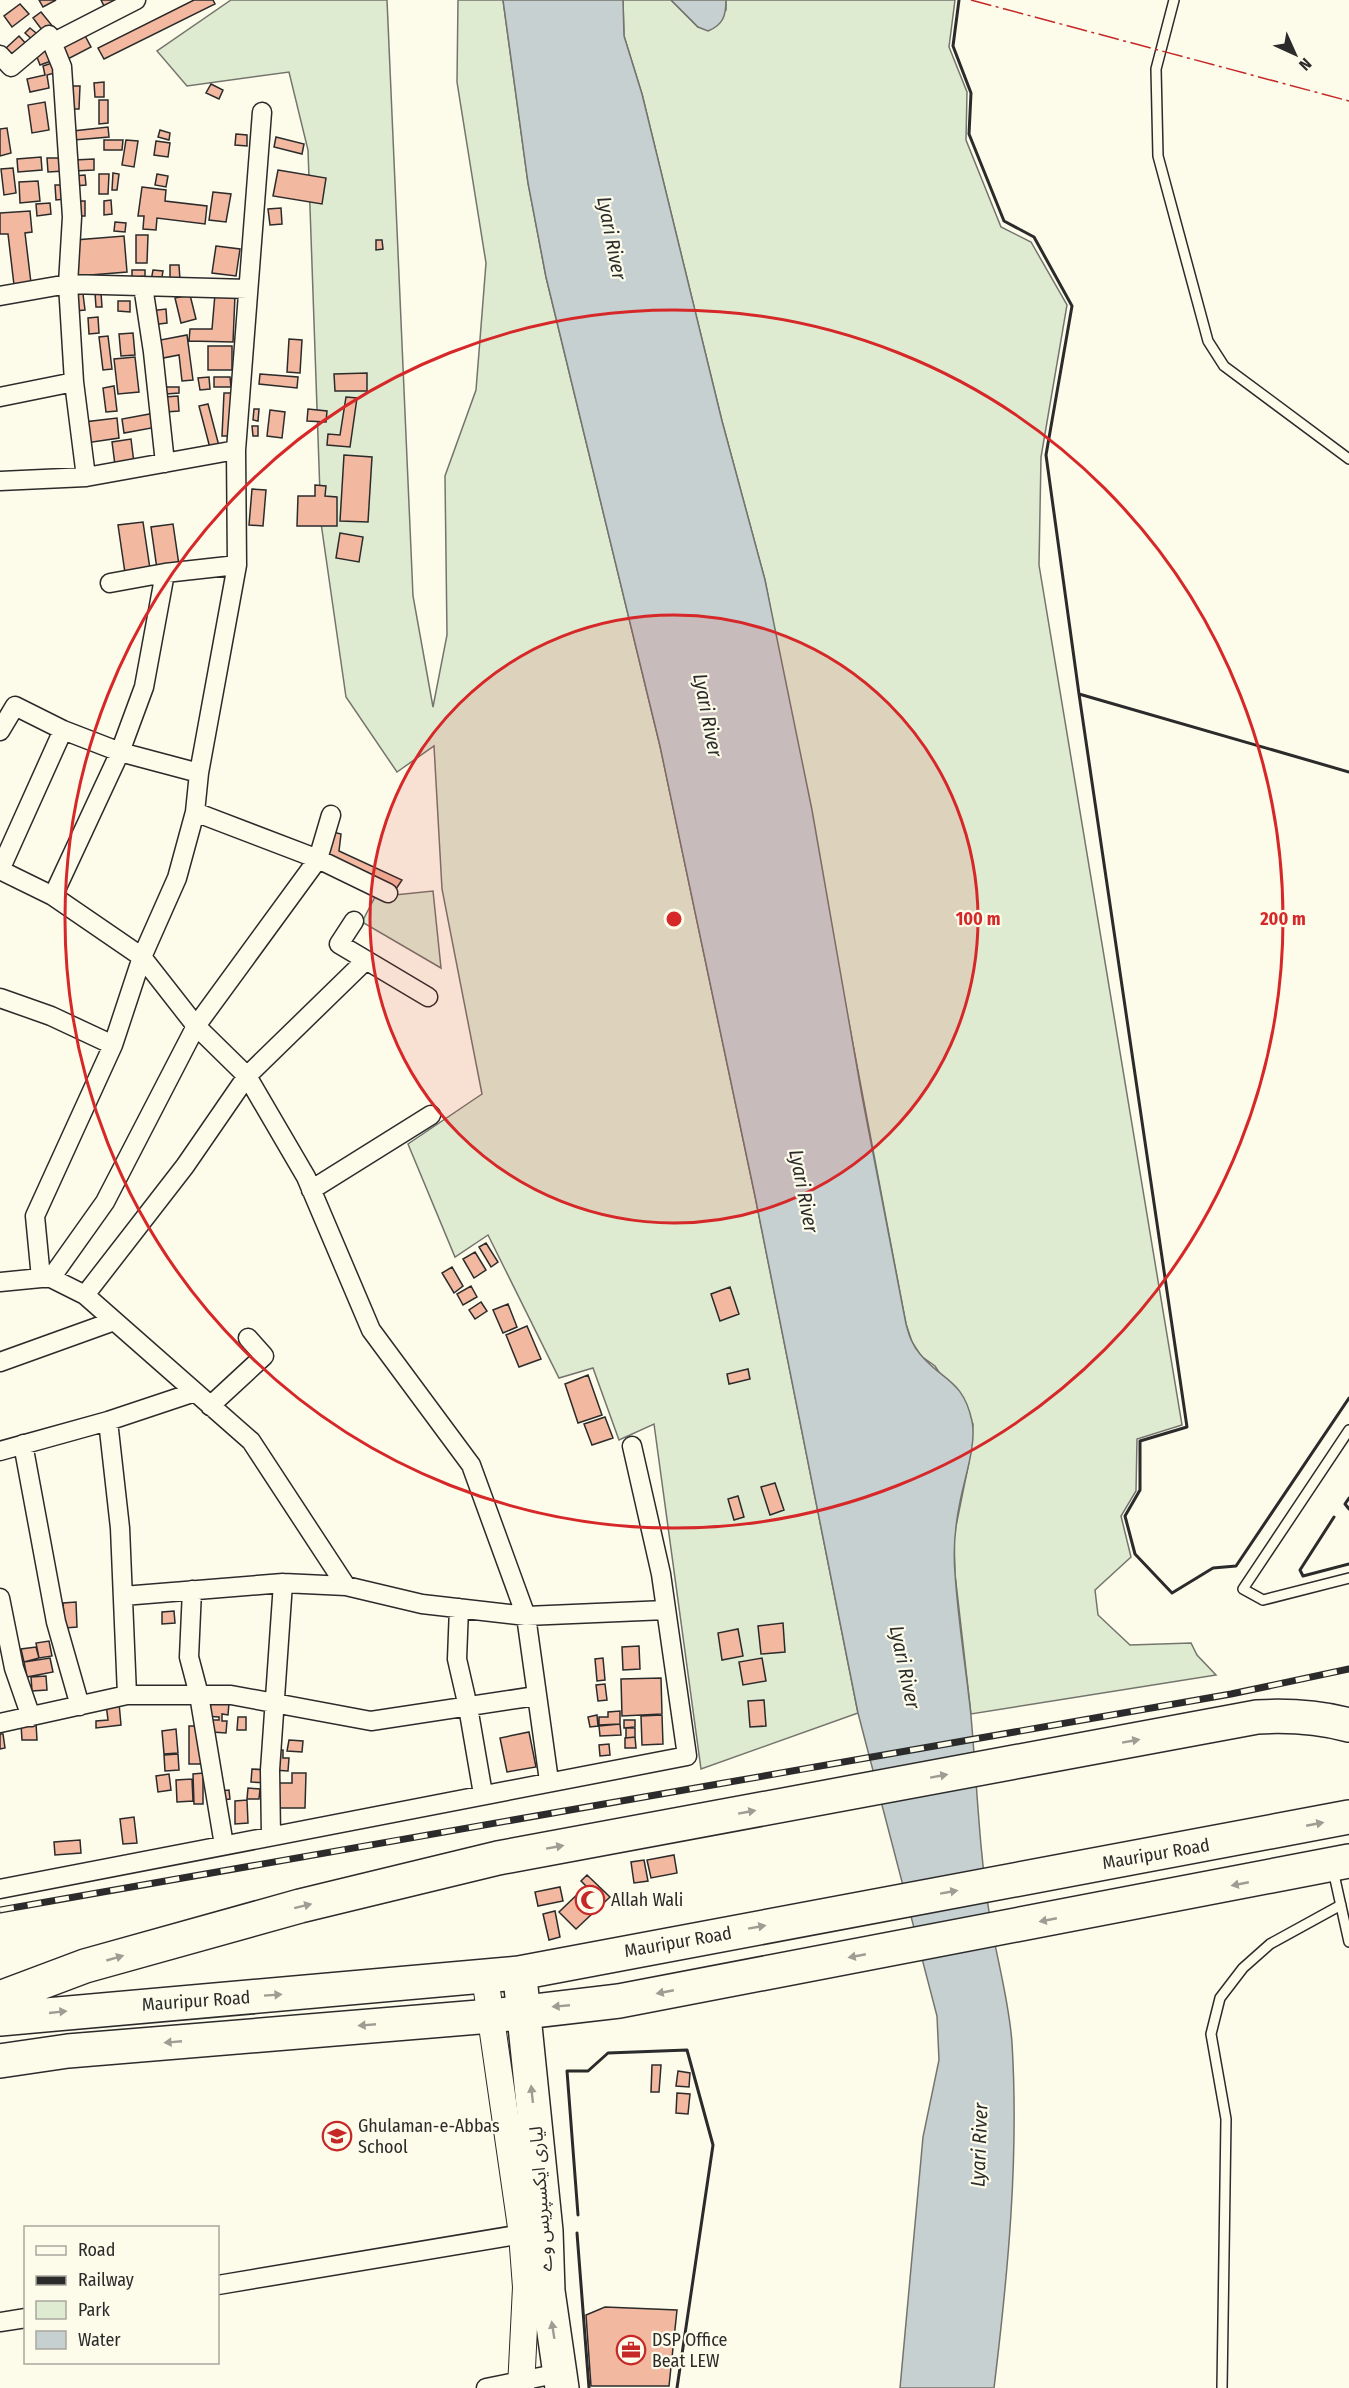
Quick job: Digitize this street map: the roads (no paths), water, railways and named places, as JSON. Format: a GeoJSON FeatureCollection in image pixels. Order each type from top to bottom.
{"type":"FeatureCollection","features":[{"type":"Feature","properties":{"kind":"highway"},"geometry":{"type":"LineString","coordinates":[[0,1998],[85,1966],[300,1906],[498,1858],[1257,1717],[1301,1716],[1322,1718],[1349,1725]]}},
{"type":"Feature","properties":{"kind":"highway","name":"Mauripur Road"},"geometry":{"type":"LineString","coordinates":[[0,2019],[519,1973],[1349,1818]]}},
{"type":"Feature","properties":{"kind":"highway"},"geometry":{"type":"LineString","coordinates":[[0,2061],[79,2050],[491,2016],[523,2010],[619,2001],[1340,1863]]}},
{"type":"Feature","properties":{"kind":"highway","name":"لیاری ایکسپریس وے"},"geometry":{"type":"LineString","coordinates":[[519,1973],[546,2231],[548,2291],[561,2380]]}},
{"type":"Feature","properties":{"kind":"main road"},"geometry":{"type":"LineString","coordinates":[[484,1977],[522,2234],[526,2287],[522,2384]]}},
{"type":"Feature","properties":{"kind":"street"},"geometry":{"type":"LineString","coordinates":[[52,43],[136,0]]}},
{"type":"Feature","properties":{"kind":"street"},"geometry":{"type":"LineString","coordinates":[[0,55],[11,67],[49,35],[62,67],[72,216],[68,284],[74,382],[86,477]]}},
{"type":"Feature","properties":{"kind":"street"},"geometry":{"type":"LineString","coordinates":[[46,1278],[35,1216],[113,1045],[142,957],[177,878],[195,812],[198,773],[237,565],[236,450],[262,111]]}},
{"type":"Feature","properties":{"kind":"street"},"geometry":{"type":"LineString","coordinates":[[0,296],[68,284],[248,289]]}},
{"type":"Feature","properties":{"kind":"street"},"geometry":{"type":"LineString","coordinates":[[143,286],[165,463]]}},
{"type":"Feature","properties":{"kind":"street"},"geometry":{"type":"LineString","coordinates":[[0,397],[74,382]]}},
{"type":"Feature","properties":{"kind":"street"},"geometry":{"type":"LineString","coordinates":[[0,481],[86,477],[236,450]]}},
{"type":"Feature","properties":{"kind":"street"},"geometry":{"type":"LineString","coordinates":[[110,583],[165,573],[237,565]]}},
{"type":"Feature","properties":{"kind":"street"},"geometry":{"type":"LineString","coordinates":[[53,896],[120,752],[144,687],[165,573]]}},
{"type":"Feature","properties":{"kind":"street"},"geometry":{"type":"LineString","coordinates":[[0,731],[15,706],[63,730],[120,752],[198,773]]}},
{"type":"Feature","properties":{"kind":"street"},"geometry":{"type":"LineString","coordinates":[[63,730],[0,870],[53,896],[142,957],[196,1026],[248,1076],[311,1190],[371,1330],[471,1466],[526,1616],[549,1781]]}},
{"type":"Feature","properties":{"kind":"street"},"geometry":{"type":"LineString","coordinates":[[195,812],[318,859],[388,893]]}},
{"type":"Feature","properties":{"kind":"street"},"geometry":{"type":"LineString","coordinates":[[46,1278],[105,1202],[196,1026],[318,859],[331,815]]}},
{"type":"Feature","properties":{"kind":"street"},"geometry":{"type":"LineString","coordinates":[[354,921],[339,944],[428,997]]}},
{"type":"Feature","properties":{"kind":"street"},"geometry":{"type":"LineString","coordinates":[[85,1295],[185,1166],[248,1076],[366,960]]}},
{"type":"Feature","properties":{"kind":"street"},"geometry":{"type":"LineString","coordinates":[[0,998],[51,1016],[113,1045]]}},
{"type":"Feature","properties":{"kind":"street"},"geometry":{"type":"LineString","coordinates":[[311,1190],[431,1115]]}},
{"type":"Feature","properties":{"kind":"street"},"geometry":{"type":"LineString","coordinates":[[0,1282],[46,1278],[85,1295],[251,1442],[346,1586]]}},
{"type":"Feature","properties":{"kind":"street"},"geometry":{"type":"LineString","coordinates":[[0,1362],[114,1321]]}},
{"type":"Feature","properties":{"kind":"street"},"geometry":{"type":"LineString","coordinates":[[210,1406],[264,1356],[248,1338]]}},
{"type":"Feature","properties":{"kind":"street"},"geometry":{"type":"LineString","coordinates":[[0,1451],[108,1421],[195,1392]]}},
{"type":"Feature","properties":{"kind":"street"},"geometry":{"type":"LineString","coordinates":[[108,1421],[120,1528],[127,1695]]}},
{"type":"Feature","properties":{"kind":"street"},"geometry":{"type":"LineString","coordinates":[[23,1444],[56,1622],[80,1706]]}},
{"type":"Feature","properties":{"kind":"street"},"geometry":{"type":"LineString","coordinates":[[0,1889],[687,1756],[661,1574],[632,1446]]}},
{"type":"Feature","properties":{"kind":"street"},"geometry":{"type":"LineString","coordinates":[[123,1596],[283,1584],[346,1586],[422,1604],[526,1616],[666,1610]]}},
{"type":"Feature","properties":{"kind":"street"},"geometry":{"type":"LineString","coordinates":[[271,1836],[270,1770],[283,1584]]}},
{"type":"Feature","properties":{"kind":"street"},"geometry":{"type":"LineString","coordinates":[[192,1590],[189,1657],[199,1695],[224,1845]]}},
{"type":"Feature","properties":{"kind":"street"},"geometry":{"type":"LineString","coordinates":[[0,1598],[14,1668],[31,1717]]}},
{"type":"Feature","properties":{"kind":"street"},"geometry":{"type":"LineString","coordinates":[[459,1608],[457,1659],[483,1794]]}},
{"type":"Feature","properties":{"kind":"street"},"geometry":{"type":"LineString","coordinates":[[0,1723],[127,1695],[231,1695],[371,1721],[536,1696]]}},
{"type":"Feature","properties":{"kind":"street"},"geometry":{"type":"LineString","coordinates":[[219,2285],[522,2234]]}},
{"type":"Feature","properties":{"kind":"street"},"geometry":{"type":"LineString","coordinates":[[0,2322],[24,2318]]}},
{"type":"Feature","properties":{"kind":"street"},"geometry":{"type":"LineString","coordinates":[[486,2388],[561,2380]]}},
{"type":"Feature","properties":{"kind":"lane"},"geometry":{"type":"LineString","coordinates":[[1174,0],[1156,69],[1158,156],[1208,341],[1224,366],[1349,459]]}},
{"type":"Feature","properties":{"kind":"lane"},"geometry":{"type":"LineString","coordinates":[[1349,1430],[1243,1589],[1263,1600],[1349,1578]]}},
{"type":"Feature","properties":{"kind":"lane"},"geometry":{"type":"LineString","coordinates":[[1340,1863],[1341,1905],[1349,1942]]}},
{"type":"Feature","properties":{"kind":"lane"},"geometry":{"type":"LineString","coordinates":[[1222,2388],[1226,2119],[1211,2034],[1220,1998],[1243,1968],[1270,1944],[1341,1905]]}},
{"type":"Feature","properties":{"kind":"water","name":"Lyari River"},"geometry":{"type":"Polygon","coordinates":[[[503,0],[623,0],[624,36],[642,94],[722,421],[765,580],[812,810],[862,1096],[906,1324],[917,1351],[957,1388],[968,1407],[972,1421],[973,1440],[957,1520],[954,1564],[971,1716],[983,1868],[1008,2011],[1014,2086],[1011,2216],[994,2388],[900,2388],[923,2137],[939,2060],[937,2016],[858,1713],[755,1196],[660,746],[546,277],[528,183],[503,0]]]}},
{"type":"Feature","properties":{"kind":"water"},"geometry":{"type":"Polygon","coordinates":[[[671,0],[726,0],[725,11],[720,23],[708,31],[698,27],[671,0]]]}},
{"type":"Feature","properties":{"kind":"railway"},"geometry":{"type":"LineString","coordinates":[[0,1910],[1231,1694],[1349,1669]]}},
{"type":"Feature","properties":{"kind":"place","name":"Allah Wali"},"geometry":{"type":"Point","coordinates":[590,1900]}},
{"type":"Feature","properties":{"kind":"place","name":"Ghulaman-e-Abbas School"},"geometry":{"type":"Point","coordinates":[337,2136]}},
{"type":"Feature","properties":{"kind":"place","name":"DSP Office Beat LEW"},"geometry":{"type":"Point","coordinates":[631,2350]}}]}
